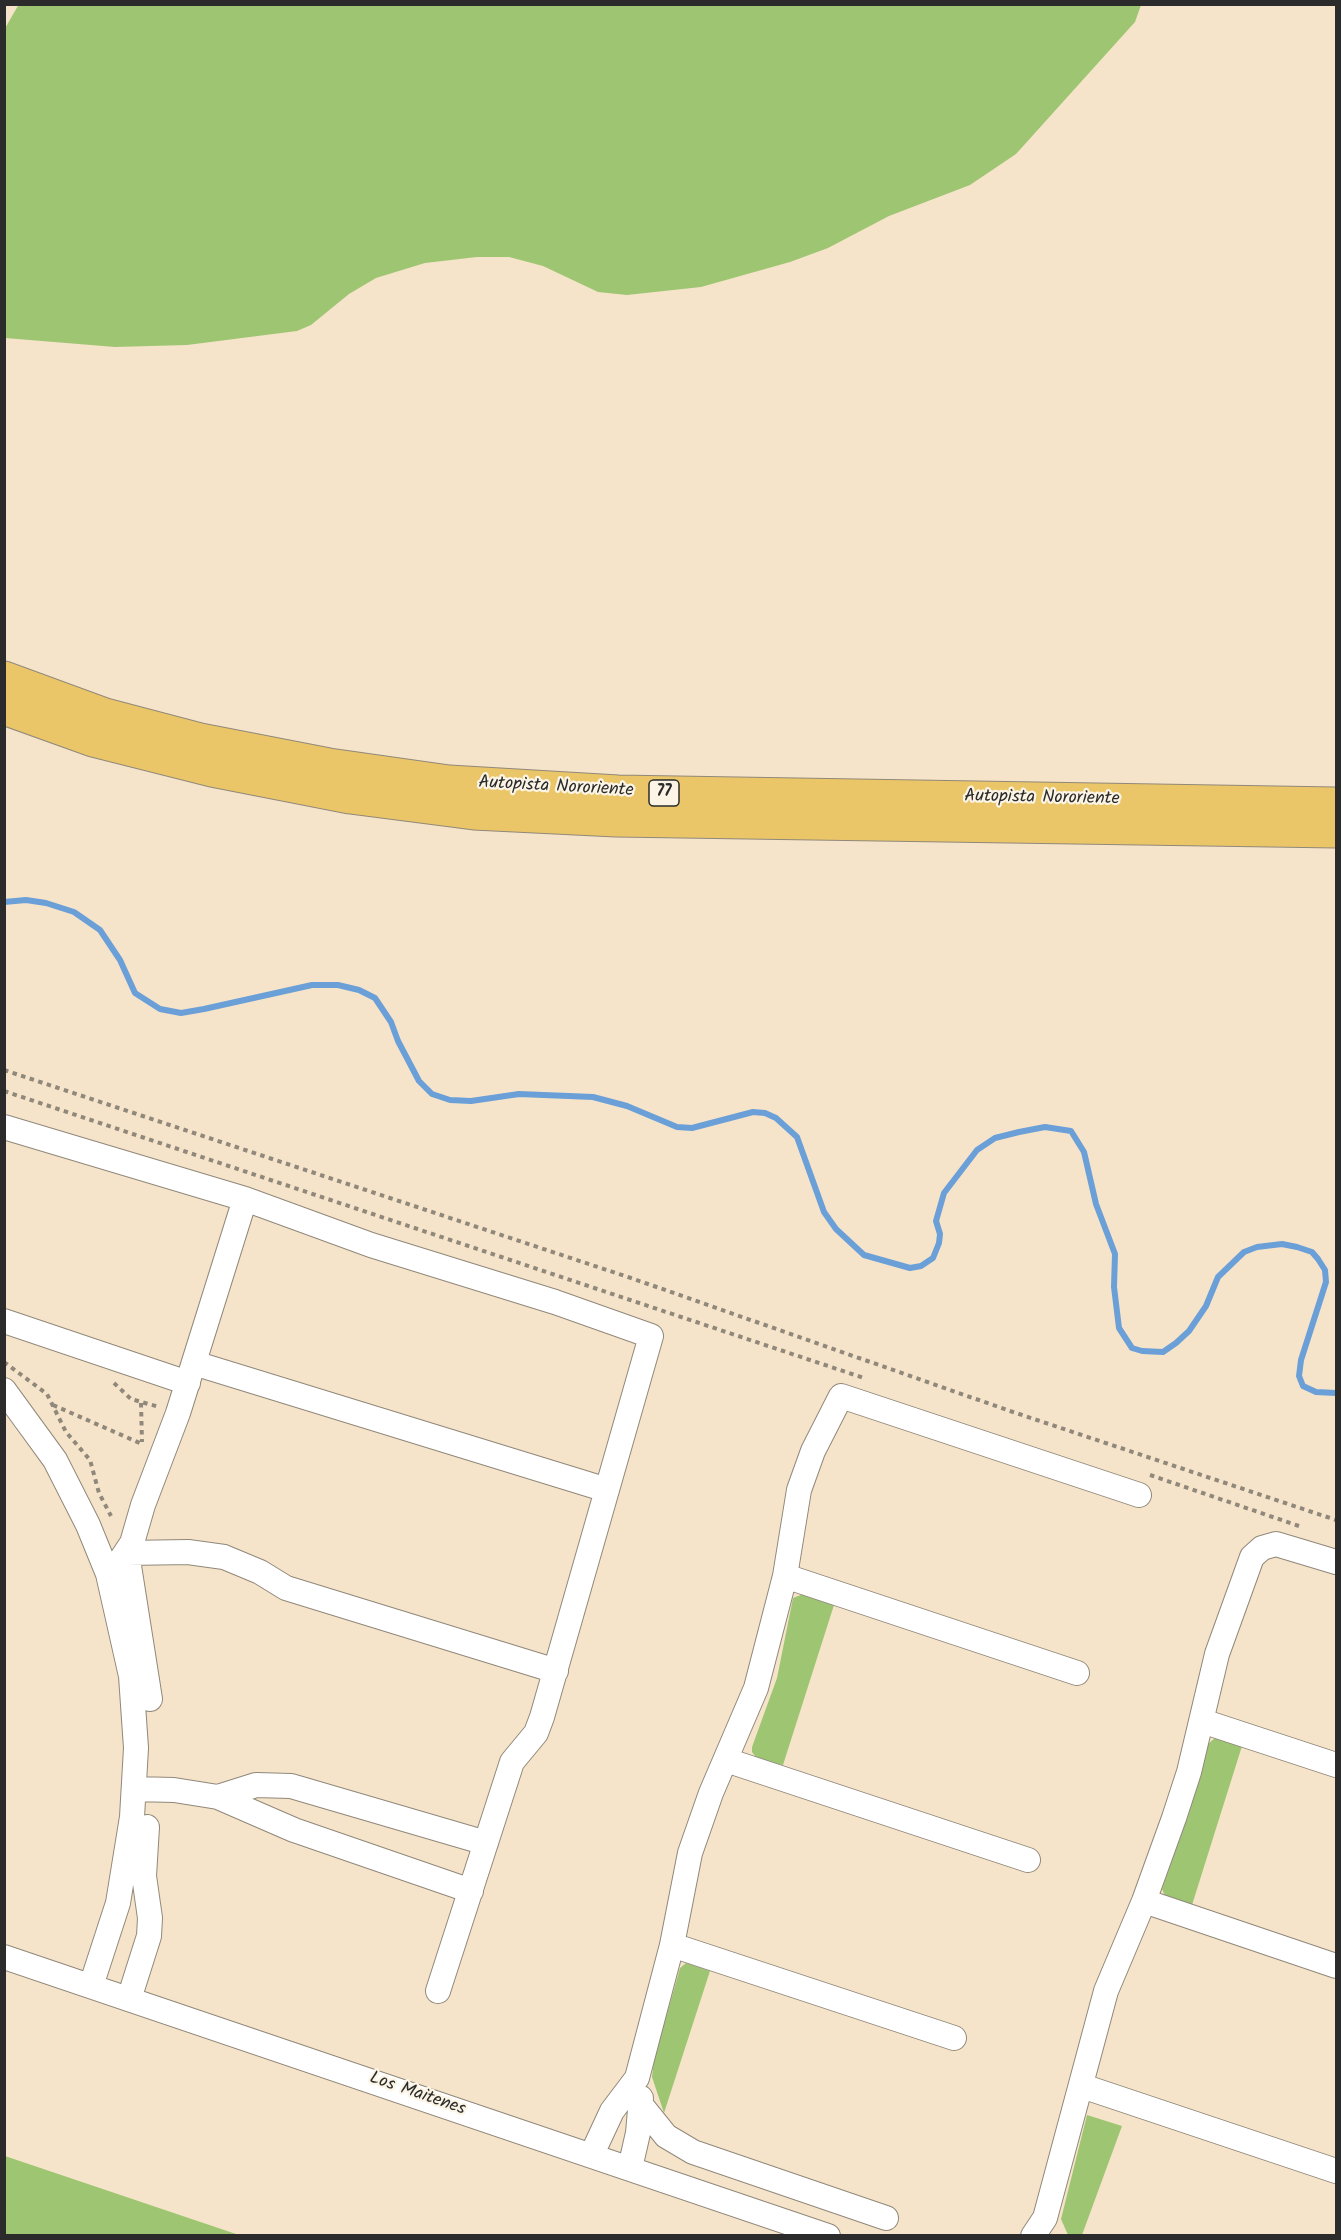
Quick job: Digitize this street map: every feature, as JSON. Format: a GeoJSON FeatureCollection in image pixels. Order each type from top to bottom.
{"type":"FeatureCollection","features":[{"type":"Feature","properties":{"kind":"highway","name":"Autopista Nororiente"},"geometry":{"type":"LineString","coordinates":[[4,678],[105,715],[200,740],[306,761],[448,782],[618,792],[1336,804]]}},
{"type":"Feature","properties":{"kind":"highway","name":"Autopista Nororiente"},"geometry":{"type":"LineString","coordinates":[[4,708],[93,740],[212,770],[339,795],[474,813],[628,820],[1336,831]]}},
{"type":"Feature","properties":{"kind":"street"},"geometry":{"type":"LineString","coordinates":[[4,1126],[245,1199],[371,1245],[555,1302],[651,1336],[556,1671],[536,1733],[512,1762],[438,1991]]}},
{"type":"Feature","properties":{"kind":"street"},"geometry":{"type":"LineString","coordinates":[[108,1574],[127,1553],[191,1373],[245,1199]]}},
{"type":"Feature","properties":{"kind":"street"},"geometry":{"type":"LineString","coordinates":[[4,1322],[608,1490]]}},
{"type":"Feature","properties":{"kind":"street"},"geometry":{"type":"LineString","coordinates":[[4,1390],[55,1460],[88,1525],[108,1574],[130,1676],[142,1788],[144,1861],[150,1918],[149,1936],[129,1999]]}},
{"type":"Feature","properties":{"kind":"street"},"geometry":{"type":"LineString","coordinates":[[592,2154],[612,2111],[637,2078],[672,1945],[690,1853],[707,1801],[756,1688],[785,1576],[795,1509],[805,1471],[841,1396],[1142,1484]]}},
{"type":"Feature","properties":{"kind":"street"},"geometry":{"type":"LineString","coordinates":[[1042,2230],[1106,1991],[1144,1901],[1189,1772],[1217,1653],[1233,1606],[1257,1552],[1268,1545],[1283,1544],[1336,1562]]}},
{"type":"Feature","properties":{"kind":"street"},"geometry":{"type":"LineString","coordinates":[[127,1553],[198,1552],[224,1557],[260,1572],[286,1588],[556,1671]]}},
{"type":"Feature","properties":{"kind":"street"},"geometry":{"type":"LineString","coordinates":[[91,1986],[118,1903],[142,1788],[150,1698],[127,1553]]}},
{"type":"Feature","properties":{"kind":"street"},"geometry":{"type":"LineString","coordinates":[[785,1576],[1077,1674]]}},
{"type":"Feature","properties":{"kind":"street"},"geometry":{"type":"LineString","coordinates":[[1202,1721],[1336,1765]]}},
{"type":"Feature","properties":{"kind":"street"},"geometry":{"type":"LineString","coordinates":[[726,1760],[1028,1860]]}},
{"type":"Feature","properties":{"kind":"street"},"geometry":{"type":"LineString","coordinates":[[218,1797],[256,1785],[291,1786],[486,1842]]}},
{"type":"Feature","properties":{"kind":"street"},"geometry":{"type":"LineString","coordinates":[[142,1788],[218,1797],[294,1830],[471,1891]]}},
{"type":"Feature","properties":{"kind":"street"},"geometry":{"type":"LineString","coordinates":[[1144,1901],[1336,1966]]}},
{"type":"Feature","properties":{"kind":"street"},"geometry":{"type":"LineString","coordinates":[[672,1945],[954,2038]]}},
{"type":"Feature","properties":{"kind":"street","name":"Los Maitenes"},"geometry":{"type":"LineString","coordinates":[[4,1957],[828,2235]]}},
{"type":"Feature","properties":{"kind":"street"},"geometry":{"type":"LineString","coordinates":[[630,2168],[638,2133],[641,2105],[637,2078]]}},
{"type":"Feature","properties":{"kind":"street"},"geometry":{"type":"LineString","coordinates":[[1082,2086],[1336,2171]]}},
{"type":"Feature","properties":{"kind":"street"},"geometry":{"type":"LineString","coordinates":[[641,2105],[666,2136],[693,2152],[886,2218]]}},
{"type":"Feature","properties":{"kind":"path"},"geometry":{"type":"LineString","coordinates":[[4,1070],[631,1278],[1010,1411],[1336,1520]]}},
{"type":"Feature","properties":{"kind":"path"},"geometry":{"type":"LineString","coordinates":[[4,1091],[875,1382]]}},
{"type":"Feature","properties":{"kind":"path"},"geometry":{"type":"LineString","coordinates":[[4,1362],[47,1394],[66,1432],[90,1460],[99,1493],[111,1516]]}},
{"type":"Feature","properties":{"kind":"path"},"geometry":{"type":"LineString","coordinates":[[53,1405],[142,1444]]}},
{"type":"Feature","properties":{"kind":"path"},"geometry":{"type":"LineString","coordinates":[[1142,1484],[1303,1527]]}},
{"type":"Feature","properties":{"kind":"path"},"geometry":{"type":"LineString","coordinates":[[88,1525],[121,1512],[139,1515]]}},
{"type":"Feature","properties":{"kind":"green space"},"geometry":{"type":"Polygon","coordinates":[[[19,4],[1141,5],[1135,22],[1016,154],[970,185],[889,216],[828,248],[790,262],[701,287],[627,295],[598,292],[543,266],[509,257],[477,257],[425,263],[376,278],[349,294],[311,325],[297,331],[187,345],[115,347],[5,338],[4,30],[19,4]]]}},
{"type":"Feature","properties":{"kind":"green space"},"geometry":{"type":"Polygon","coordinates":[[[803,1594],[834,1605],[783,1765],[758,1760],[752,1752],[752,1747],[777,1678],[793,1598],[803,1594]]]}},
{"type":"Feature","properties":{"kind":"green space"},"geometry":{"type":"Polygon","coordinates":[[[1216,1737],[1242,1746],[1192,1905],[1165,1896],[1162,1889],[1189,1813],[1207,1745],[1216,1737]]]}},
{"type":"Feature","properties":{"kind":"green space"},"geometry":{"type":"Polygon","coordinates":[[[686,1963],[710,1971],[664,2113],[652,2077],[654,2060],[680,1968],[686,1963]]]}},
{"type":"Feature","properties":{"kind":"green space"},"geometry":{"type":"Polygon","coordinates":[[[1087,2115],[1122,2126],[1082,2235],[1068,2235],[1061,2219],[1087,2115]]]}},
{"type":"Feature","properties":{"kind":"green space"},"geometry":{"type":"Polygon","coordinates":[[[5,2156],[239,2235],[5,2235],[5,2156]]]}},
{"type":"Feature","properties":{"kind":"waterway"},"geometry":{"type":"LineString","coordinates":[[4,902],[26,900],[46,903],[74,912],[100,930],[120,960],[135,993],[160,1009],[181,1013],[312,985],[338,985],[359,990],[375,998],[391,1022],[398,1041],[419,1081],[432,1094],[450,1100],[471,1101],[519,1094],[593,1097],[627,1106],[677,1127],[692,1128],[753,1112],[765,1113],[776,1118],[797,1137],[824,1212],[836,1229],[864,1255],[910,1268],[921,1266],[933,1258],[939,1243],[940,1234],[936,1221],[944,1193],[977,1150],[995,1138],[1019,1132],[1045,1127],[1071,1131],[1084,1152],[1096,1204],[1115,1254],[1114,1287],[1119,1328],[1132,1348],[1163,1352],[1176,1343],[1189,1331],[1206,1306],[1218,1277],[1244,1252],[1257,1247],[1282,1244],[1297,1247],[1312,1252],[1318,1259],[1325,1270],[1326,1282],[1301,1360],[1299,1376],[1303,1386],[1316,1392],[1336,1393]]}}]}
